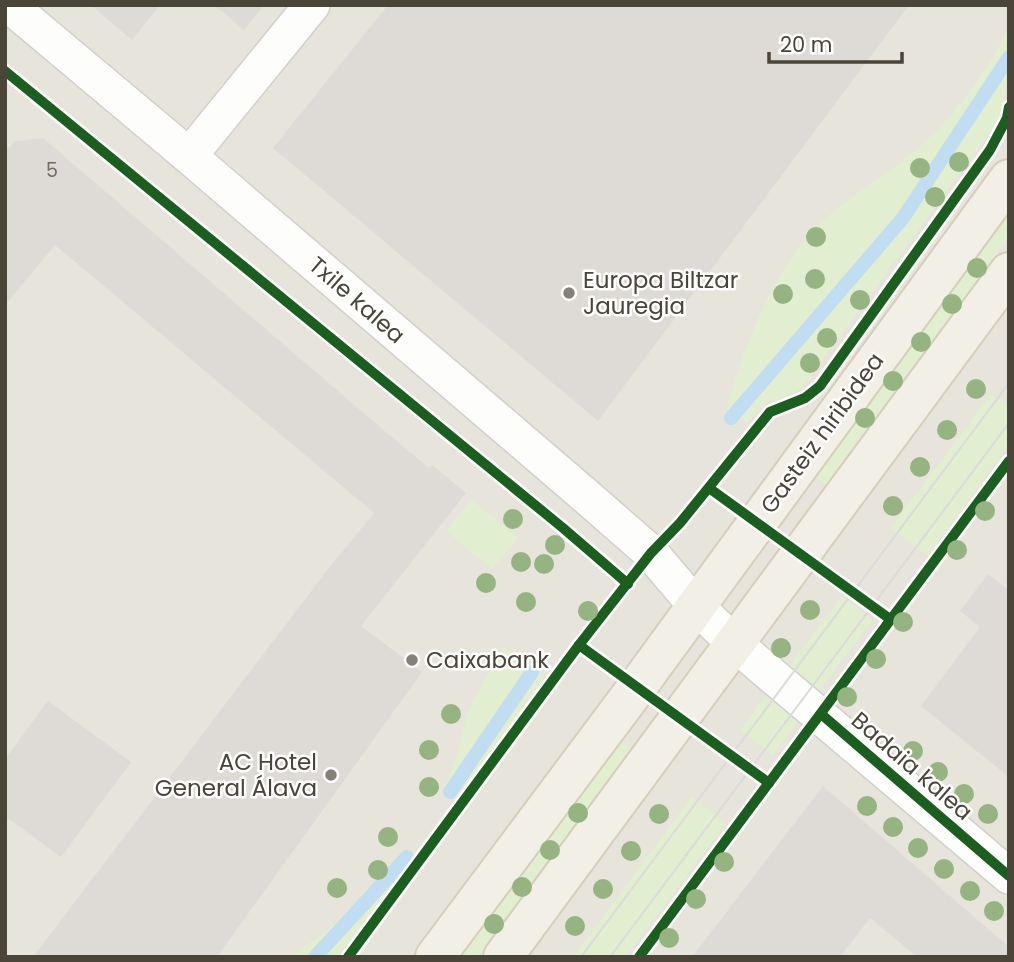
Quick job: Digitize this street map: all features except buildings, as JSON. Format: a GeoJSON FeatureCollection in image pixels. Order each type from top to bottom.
{"type":"FeatureCollection","features":[{"type":"Feature","properties":{"kind":"main road","name":"Gasteiz hiribidea"},"geometry":{"type":"LineString","coordinates":[[435,957],[1009,179]]}},
{"type":"Feature","properties":{"kind":"main road"},"geometry":{"type":"LineString","coordinates":[[503,957],[1009,272]]}},
{"type":"Feature","properties":{"kind":"street"},"geometry":{"type":"LineString","coordinates":[[189,156],[312,5]]}},
{"type":"Feature","properties":{"kind":"street","name":"Txile kalea"},"geometry":{"type":"LineString","coordinates":[[12,18],[189,156],[642,545],[696,606]]}},
{"type":"Feature","properties":{"kind":"street","name":"Badaia kalea"},"geometry":{"type":"LineString","coordinates":[[696,606],[735,644],[1009,876]]}},
{"type":"Feature","properties":{"kind":"shaded area"},"geometry":{"type":"Polygon","coordinates":[[[5,5],[1009,5],[1009,957],[5,957],[5,5]]]}},
{"type":"Feature","properties":{"kind":"green space"},"geometry":{"type":"Polygon","coordinates":[[[1009,27],[1004,96],[989,134],[801,389],[783,398],[766,402],[747,423],[727,407],[752,333],[787,265],[820,224],[914,152],[946,120],[987,67],[1009,27]]]}},
{"type":"Feature","properties":{"kind":"green space"},"geometry":{"type":"Polygon","coordinates":[[[1009,209],[1009,237],[827,486],[814,476],[1009,209]]]}},
{"type":"Feature","properties":{"kind":"green space"},"geometry":{"type":"Polygon","coordinates":[[[991,394],[1009,406],[1009,445],[928,556],[890,528],[991,394]]]}},
{"type":"Feature","properties":{"kind":"green space"},"geometry":{"type":"Polygon","coordinates":[[[472,500],[518,538],[492,569],[446,531],[472,500]]]}},
{"type":"Feature","properties":{"kind":"green space"},"geometry":{"type":"Polygon","coordinates":[[[842,596],[873,620],[815,695],[785,671],[842,596]]]}},
{"type":"Feature","properties":{"kind":"green space"},"geometry":{"type":"Polygon","coordinates":[[[503,646],[546,677],[454,801],[443,791],[457,756],[467,713],[503,646]]]}},
{"type":"Feature","properties":{"kind":"green space"},"geometry":{"type":"Polygon","coordinates":[[[766,695],[799,720],[773,755],[740,730],[766,695]]]}},
{"type":"Feature","properties":{"kind":"green space"},"geometry":{"type":"Polygon","coordinates":[[[617,740],[634,751],[478,957],[454,957],[617,740]]]}},
{"type":"Feature","properties":{"kind":"green space"},"geometry":{"type":"Polygon","coordinates":[[[692,796],[727,823],[626,957],[573,957],[692,796]]]}},
{"type":"Feature","properties":{"kind":"green space"},"geometry":{"type":"Polygon","coordinates":[[[404,849],[415,855],[338,957],[290,957],[352,908],[379,881],[404,849]]]}},
{"type":"Feature","properties":{"kind":"waterway"},"geometry":{"type":"LineString","coordinates":[[731,418],[903,218],[1009,57]]}},
{"type":"Feature","properties":{"kind":"waterway"},"geometry":{"type":"LineString","coordinates":[[450,792],[532,672]]}},
{"type":"Feature","properties":{"kind":"waterway"},"geometry":{"type":"LineString","coordinates":[[315,957],[407,857]]}},
{"type":"Feature","properties":{"kind":"tram line"},"geometry":{"type":"LineString","coordinates":[[581,957],[1009,383]]}},
{"type":"Feature","properties":{"kind":"tram line"},"geometry":{"type":"LineString","coordinates":[[610,957],[1009,423]]}},
{"type":"Feature","properties":{"kind":"cycle path"},"geometry":{"type":"LineString","coordinates":[[5,71],[628,584]]}},
{"type":"Feature","properties":{"kind":"cycle path"},"geometry":{"type":"LineString","coordinates":[[348,957],[579,645],[651,553],[680,523],[770,412],[805,398],[820,386],[990,150],[1007,118],[1009,107]]}},
{"type":"Feature","properties":{"kind":"cycle path"},"geometry":{"type":"LineString","coordinates":[[639,957],[1009,461]]}},
{"type":"Feature","properties":{"kind":"cycle path"},"geometry":{"type":"LineString","coordinates":[[709,488],[890,619]]}},
{"type":"Feature","properties":{"kind":"cycle path"},"geometry":{"type":"LineString","coordinates":[[579,645],[769,783]]}},
{"type":"Feature","properties":{"kind":"cycle path"},"geometry":{"type":"LineString","coordinates":[[821,714],[1009,876]]}},
{"type":"Feature","properties":{"kind":"place","name":"Europa Biltzar Jauregia"},"geometry":{"type":"Point","coordinates":[569,293]}},
{"type":"Feature","properties":{"kind":"place","name":"Caixabank"},"geometry":{"type":"Point","coordinates":[412,660]}},
{"type":"Feature","properties":{"kind":"place","name":"AC Hotel General Álava"},"geometry":{"type":"Point","coordinates":[331,775]}}]}
